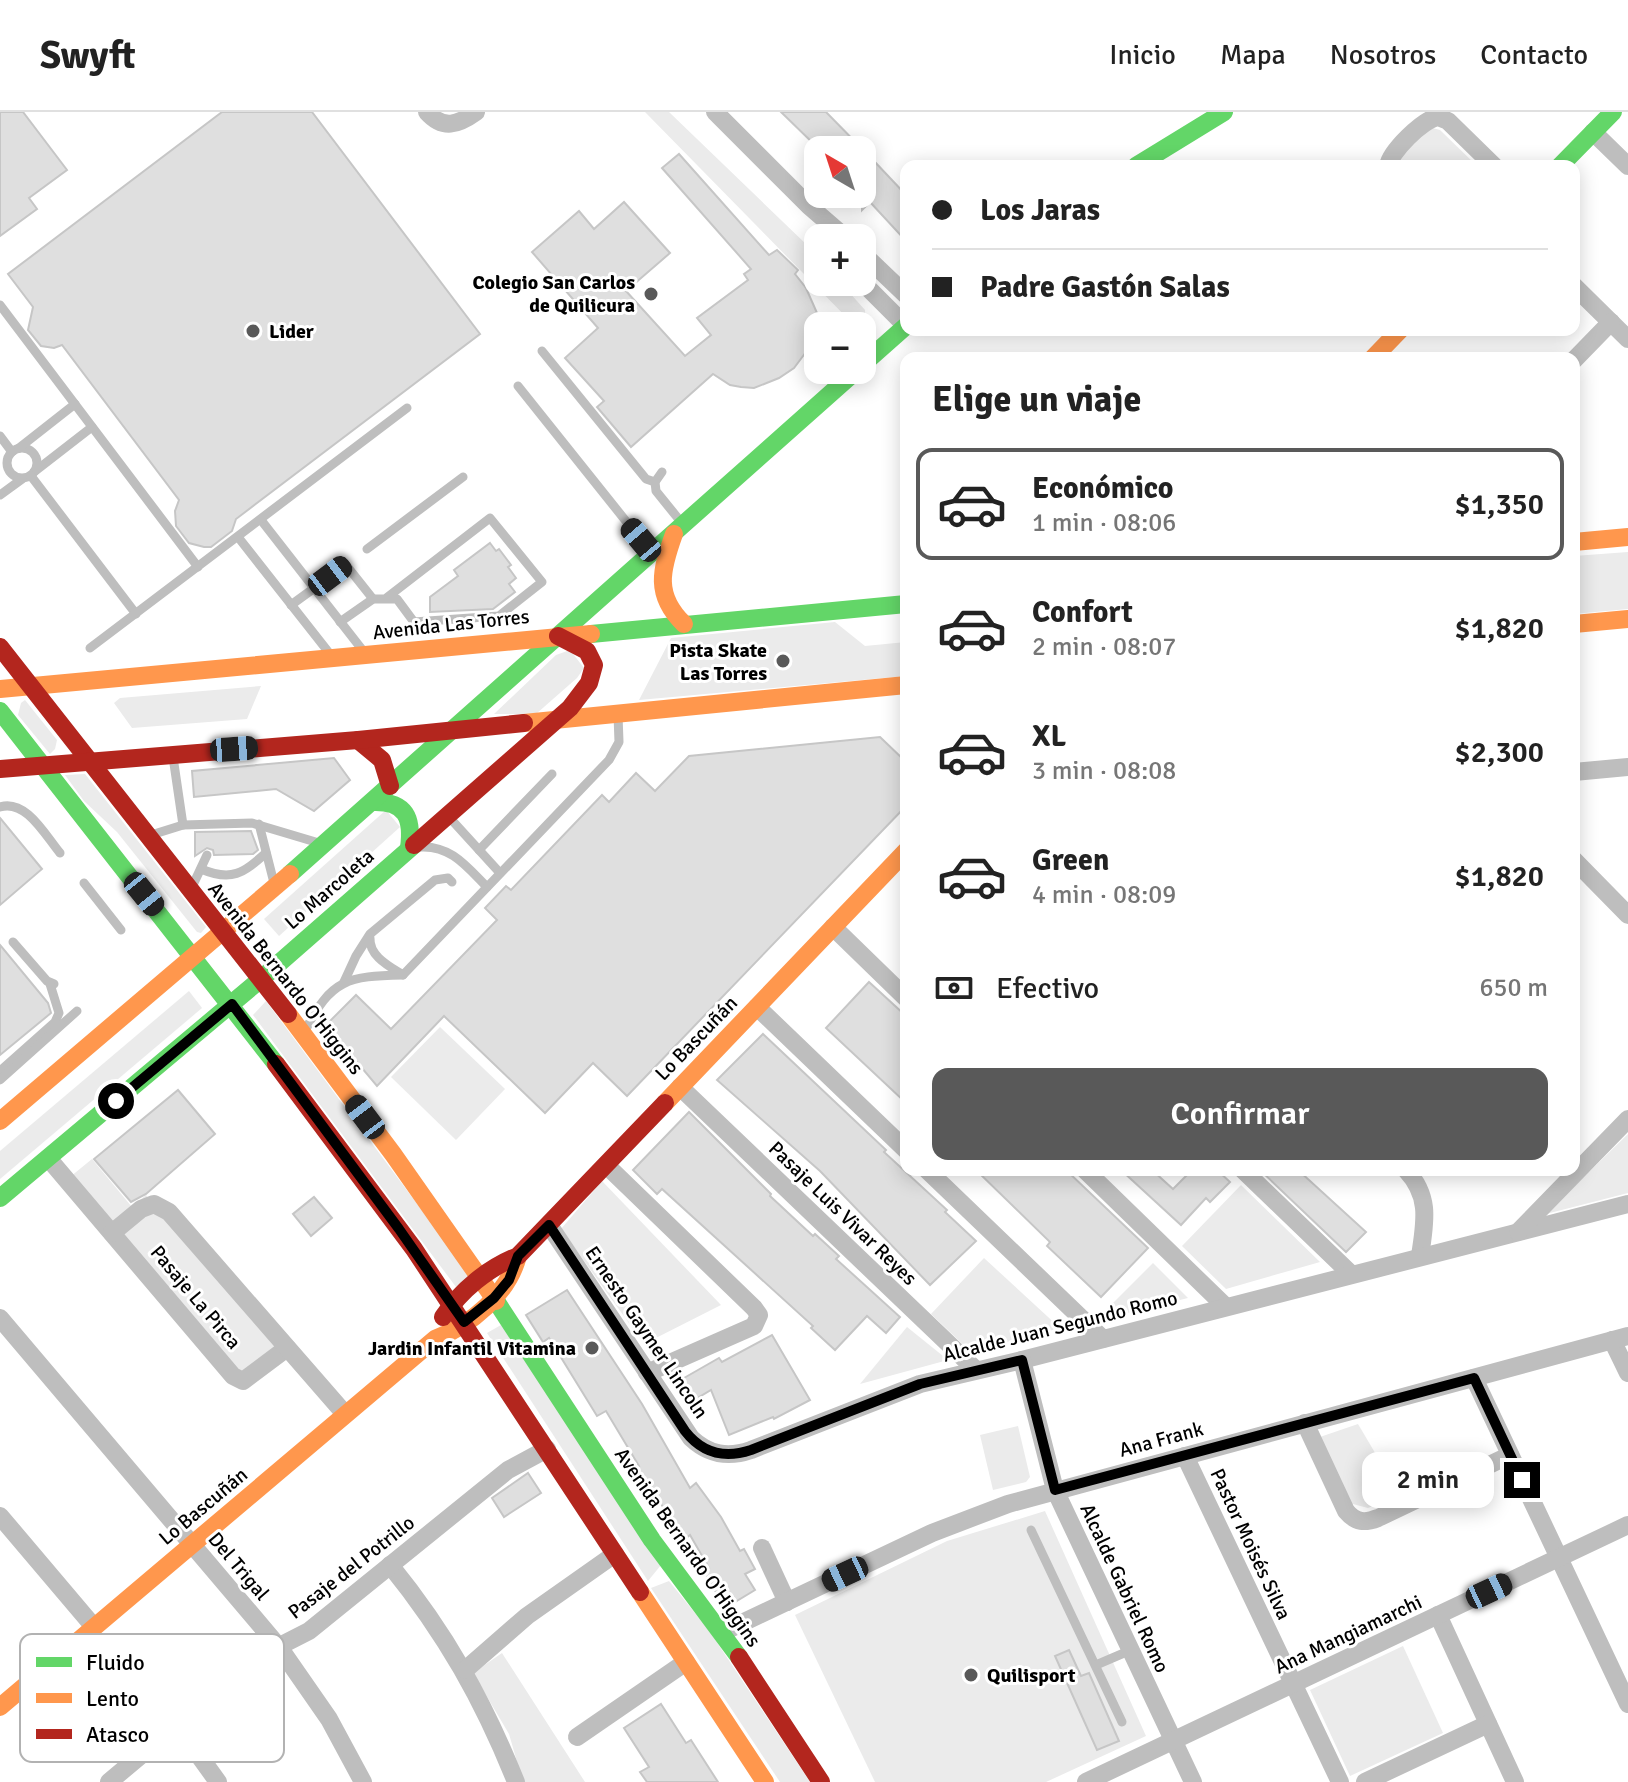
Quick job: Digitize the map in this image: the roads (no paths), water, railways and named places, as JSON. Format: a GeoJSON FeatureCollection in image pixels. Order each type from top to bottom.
{"type":"FeatureCollection","features":[{"type":"Feature","properties":{"kind":"main road"},"geometry":{"type":"LineString","coordinates":[[1146,160],[1224,112]]}},
{"type":"Feature","properties":{"kind":"main road"},"geometry":{"type":"LineString","coordinates":[[1566,160],[1610,113]]}},
{"type":"Feature","properties":{"kind":"main road"},"geometry":{"type":"LineString","coordinates":[[876,353],[900,331]]}},
{"type":"Feature","properties":{"kind":"main road"},"geometry":{"type":"LineString","coordinates":[[1379,352],[1394,336]]}},
{"type":"Feature","properties":{"kind":"main road","name":"Lo Marcoleta"},"geometry":{"type":"LineString","coordinates":[[0,1121],[224,933],[841,384]]}},
{"type":"Feature","properties":{"kind":"main road"},"geometry":{"type":"LineString","coordinates":[[679,528],[664,561],[664,598],[670,613],[684,624]]}},
{"type":"Feature","properties":{"kind":"main road"},"geometry":{"type":"LineString","coordinates":[[1580,541],[1628,537]]}},
{"type":"Feature","properties":{"kind":"main road","name":"Lo Marcoleta"},"geometry":{"type":"LineString","coordinates":[[0,1198],[232,1004],[558,720],[578,700],[589,683],[593,671],[595,633],[615,585]]}},
{"type":"Feature","properties":{"kind":"main road","name":"Avenida Las Torres"},"geometry":{"type":"LineString","coordinates":[[0,689],[900,605]]}},
{"type":"Feature","properties":{"kind":"main road"},"geometry":{"type":"LineString","coordinates":[[1580,623],[1628,619]]}},
{"type":"Feature","properties":{"kind":"main road"},"geometry":{"type":"LineString","coordinates":[[558,636],[583,648],[593,660]]}},
{"type":"Feature","properties":{"kind":"main road","name":"Avenida Bernardo O'Higgins"},"geometry":{"type":"LineString","coordinates":[[0,647],[261,979],[393,1154],[481,1278],[652,1540],[723,1632],[821,1782]]}},
{"type":"Feature","properties":{"kind":"main road"},"geometry":{"type":"LineString","coordinates":[[0,769],[358,740],[900,686]]}},
{"type":"Feature","properties":{"kind":"main road"},"geometry":{"type":"LineString","coordinates":[[0,711],[232,1004],[452,1303],[765,1782]]}},
{"type":"Feature","properties":{"kind":"main road"},"geometry":{"type":"LineString","coordinates":[[358,740],[382,760],[390,786]]}},
{"type":"Feature","properties":{"kind":"main road"},"geometry":{"type":"LineString","coordinates":[[373,802],[395,804],[408,817],[412,829],[409,848]]}},
{"type":"Feature","properties":{"kind":"main road","name":"Lo Bascuñán"},"geometry":{"type":"LineString","coordinates":[[435,1339],[452,1303],[498,1265],[518,1256],[900,857]]}},
{"type":"Feature","properties":{"kind":"main road","name":"Lo Bascuñán"},"geometry":{"type":"LineString","coordinates":[[85,1634],[435,1339],[448,1335],[494,1298],[509,1280],[518,1256]]}},
{"type":"Feature","properties":{"kind":"main road","name":"Lo Bascuñán"},"geometry":{"type":"LineString","coordinates":[[1,1702],[20,1687]]}},
{"type":"Feature","properties":{"kind":"street"},"geometry":{"type":"LineString","coordinates":[[427,112],[434,120],[447,125],[460,123],[476,112]]}},
{"type":"Feature","properties":{"kind":"street"},"geometry":{"type":"LineString","coordinates":[[715,112],[804,201]]}},
{"type":"Feature","properties":{"kind":"street"},"geometry":{"type":"LineString","coordinates":[[1390,160],[1392,154],[1426,121],[1438,117],[1448,121],[1488,160]]}},
{"type":"Feature","properties":{"kind":"street"},"geometry":{"type":"LineString","coordinates":[[1593,132],[1628,166]]}},
{"type":"Feature","properties":{"kind":"street"},"geometry":{"type":"LineString","coordinates":[[811,208],[830,224]]}},
{"type":"Feature","properties":{"kind":"street"},"geometry":{"type":"LineString","coordinates":[[876,266],[900,289]]}},
{"type":"Feature","properties":{"kind":"street"},"geometry":{"type":"LineString","coordinates":[[1580,292],[1628,339]]}},
{"type":"Feature","properties":{"kind":"street"},"geometry":{"type":"LineString","coordinates":[[876,296],[900,320]]}},
{"type":"Feature","properties":{"kind":"street"},"geometry":{"type":"LineString","coordinates":[[1580,354],[1611,322]]}},
{"type":"Feature","properties":{"kind":"street"},"geometry":{"type":"LineString","coordinates":[[1580,771],[1628,767]]}},
{"type":"Feature","properties":{"kind":"street"},"geometry":{"type":"LineString","coordinates":[[1580,866],[1628,915]]}},
{"type":"Feature","properties":{"kind":"street"},"geometry":{"type":"LineString","coordinates":[[833,927],[900,992]]}},
{"type":"Feature","properties":{"kind":"street"},"geometry":{"type":"LineString","coordinates":[[757,1007],[900,1144]]}},
{"type":"Feature","properties":{"kind":"street","name":"Pasaje Luis Vivar Reyes"},"geometry":{"type":"LineString","coordinates":[[680,1087],[976,1370]]}},
{"type":"Feature","properties":{"kind":"street"},"geometry":{"type":"LineString","coordinates":[[1580,1168],[1628,1119]]}},
{"type":"Feature","properties":{"kind":"street","name":"Pasaje La Pirca"},"geometry":{"type":"LineString","coordinates":[[48,1158],[233,1376],[243,1381],[287,1348]]}},
{"type":"Feature","properties":{"kind":"street"},"geometry":{"type":"LineString","coordinates":[[606,1165],[754,1308],[758,1319],[750,1329],[647,1373]]}},
{"type":"Feature","properties":{"kind":"street"},"geometry":{"type":"LineString","coordinates":[[933,1176],[1103,1339]]}},
{"type":"Feature","properties":{"kind":"street"},"geometry":{"type":"LineString","coordinates":[[1091,1176],[1226,1307]]}},
{"type":"Feature","properties":{"kind":"street"},"geometry":{"type":"LineString","coordinates":[[1249,1176],[1351,1274]]}},
{"type":"Feature","properties":{"kind":"street"},"geometry":{"type":"LineString","coordinates":[[1412,1176],[1426,1207],[1420,1256]]}},
{"type":"Feature","properties":{"kind":"street"},"geometry":{"type":"LineString","coordinates":[[1516,1234],[1572,1176]]}},
{"type":"Feature","properties":{"kind":"street","name":"Pasaje La Pirca"},"geometry":{"type":"LineString","coordinates":[[112,1233],[141,1209],[154,1204],[169,1212],[345,1414]]}},
{"type":"Feature","properties":{"kind":"street","name":"Alcalde Juan Segundo Romo"},"geometry":{"type":"LineString","coordinates":[[717,1454],[740,1454],[898,1391],[1628,1204]]}},
{"type":"Feature","properties":{"kind":"street","name":"Ernesto Gaymer Lincoln"},"geometry":{"type":"LineString","coordinates":[[549,1225],[691,1438],[717,1454]]}},
{"type":"Feature","properties":{"kind":"street","name":"Del Trigal"},"geometry":{"type":"LineString","coordinates":[[0,1318],[268,1634]]}},
{"type":"Feature","properties":{"kind":"street"},"geometry":{"type":"LineString","coordinates":[[1620,1338],[1628,1373]]}},
{"type":"Feature","properties":{"kind":"street","name":"Ana Frank"},"geometry":{"type":"LineString","coordinates":[[723,1632],[951,1525],[1055,1490],[1620,1338]]}},
{"type":"Feature","properties":{"kind":"street","name":"Alcalde Gabriel Romo"},"geometry":{"type":"LineString","coordinates":[[1022,1360],[1055,1490],[1193,1782]]}},
{"type":"Feature","properties":{"kind":"street"},"geometry":{"type":"LineString","coordinates":[[1474,1378],[1628,1704]]}},
{"type":"Feature","properties":{"kind":"street"},"geometry":{"type":"LineString","coordinates":[[1305,1423],[1343,1505],[1357,1521],[1378,1518],[1510,1455]]}},
{"type":"Feature","properties":{"kind":"street","name":"Pasaje del Potrillo"},"geometry":{"type":"LineString","coordinates":[[284,1644],[309,1631],[508,1470],[547,1449]]}},
{"type":"Feature","properties":{"kind":"street","name":"Pastor Moisés Silva"},"geometry":{"type":"LineString","coordinates":[[1185,1456],[1340,1782]]}},
{"type":"Feature","properties":{"kind":"street"},"geometry":{"type":"LineString","coordinates":[[0,1516],[94,1627]]}},
{"type":"Feature","properties":{"kind":"street","name":"Ana Mangiamarchi"},"geometry":{"type":"LineString","coordinates":[[1086,1782],[1628,1525]]}},
{"type":"Feature","properties":{"kind":"street"},"geometry":{"type":"LineString","coordinates":[[762,1548],[787,1602]]}},
{"type":"Feature","properties":{"kind":"street"},"geometry":{"type":"LineString","coordinates":[[465,1670],[538,1608],[615,1554]]}},
{"type":"Feature","properties":{"kind":"street"},"geometry":{"type":"LineString","coordinates":[[390,1565],[433,1621],[465,1670],[491,1721],[516,1782]]}},
{"type":"Feature","properties":{"kind":"street"},"geometry":{"type":"LineString","coordinates":[[1438,1615],[1515,1782]]}},
{"type":"Feature","properties":{"kind":"street","name":"Del Trigal"},"geometry":{"type":"LineString","coordinates":[[284,1654],[329,1719],[363,1782]]}},
{"type":"Feature","properties":{"kind":"street"},"geometry":{"type":"LineString","coordinates":[[577,1737],[686,1662]]}},
{"type":"Feature","properties":{"kind":"street"},"geometry":{"type":"LineString","coordinates":[[1365,1782],[1488,1724]]}},
{"type":"Feature","properties":{"kind":"street","name":"Pasaje del Potrillo"},"geometry":{"type":"LineString","coordinates":[[109,1782],[133,1762]]}},
{"type":"Feature","properties":{"kind":"street"},"geometry":{"type":"LineString","coordinates":[[204,1762],[218,1782]]}},
{"type":"Feature","properties":{"kind":"lane"},"geometry":{"type":"LineString","coordinates":[[0,305],[198,567]]}},
{"type":"Feature","properties":{"kind":"lane"},"geometry":{"type":"LineString","coordinates":[[542,351],[646,479],[655,482]]}},
{"type":"Feature","properties":{"kind":"lane"},"geometry":{"type":"LineString","coordinates":[[518,386],[651,553]]}},
{"type":"Feature","properties":{"kind":"lane"},"geometry":{"type":"LineString","coordinates":[[9,456],[75,404]]}},
{"type":"Feature","properties":{"kind":"lane"},"geometry":{"type":"LineString","coordinates":[[90,648],[407,408]]}},
{"type":"Feature","properties":{"kind":"lane"},"geometry":{"type":"LineString","coordinates":[[0,495],[92,427]]}},
{"type":"Feature","properties":{"kind":"lane"},"geometry":{"type":"LineString","coordinates":[[0,436],[9,456],[9,473],[29,476],[136,614]]}},
{"type":"Feature","properties":{"kind":"lane"},"geometry":{"type":"LineString","coordinates":[[9,456],[28,449],[37,463],[29,476]]}},
{"type":"Feature","properties":{"kind":"lane"},"geometry":{"type":"LineString","coordinates":[[662,472],[655,482],[656,491],[679,528]]}},
{"type":"Feature","properties":{"kind":"lane"},"geometry":{"type":"LineString","coordinates":[[367,549],[463,477]]}},
{"type":"Feature","properties":{"kind":"lane"},"geometry":{"type":"LineString","coordinates":[[340,622],[373,599],[385,599],[397,599],[414,622],[499,616],[542,582],[490,518],[385,599]]}},
{"type":"Feature","properties":{"kind":"lane"},"geometry":{"type":"LineString","coordinates":[[261,520],[366,655]]}},
{"type":"Feature","properties":{"kind":"lane"},"geometry":{"type":"LineString","coordinates":[[238,537],[333,657]]}},
{"type":"Feature","properties":{"kind":"lane"},"geometry":{"type":"LineString","coordinates":[[291,605],[346,565],[373,599]]}},
{"type":"Feature","properties":{"kind":"lane"},"geometry":{"type":"LineString","coordinates":[[303,1034],[322,1001],[344,982],[355,977],[403,975],[609,760],[619,742],[618,712]]}},
{"type":"Feature","properties":{"kind":"lane"},"geometry":{"type":"LineString","coordinates":[[172,753],[183,825]]}},
{"type":"Feature","properties":{"kind":"lane"},"geometry":{"type":"LineString","coordinates":[[479,850],[552,774]]}},
{"type":"Feature","properties":{"kind":"lane"},"geometry":{"type":"LineString","coordinates":[[0,807],[11,804],[24,811],[60,853]]}},
{"type":"Feature","properties":{"kind":"lane"},"geometry":{"type":"LineString","coordinates":[[447,815],[500,873]]}},
{"type":"Feature","properties":{"kind":"lane"},"geometry":{"type":"LineString","coordinates":[[259,824],[275,887]]}},
{"type":"Feature","properties":{"kind":"lane"},"geometry":{"type":"LineString","coordinates":[[147,836],[183,825],[259,824],[325,844]]}},
{"type":"Feature","properties":{"kind":"lane"},"geometry":{"type":"LineString","coordinates":[[409,848],[430,847],[454,855],[487,887]]}},
{"type":"Feature","properties":{"kind":"lane"},"geometry":{"type":"LineString","coordinates":[[201,869],[218,875],[237,874],[266,853]]}},
{"type":"Feature","properties":{"kind":"lane"},"geometry":{"type":"LineString","coordinates":[[190,890],[207,855]]}},
{"type":"Feature","properties":{"kind":"lane"},"geometry":{"type":"LineString","coordinates":[[344,982],[370,934],[435,880],[448,878],[452,882]]}},
{"type":"Feature","properties":{"kind":"lane"},"geometry":{"type":"LineString","coordinates":[[84,883],[121,930]]}},
{"type":"Feature","properties":{"kind":"lane"},"geometry":{"type":"LineString","coordinates":[[370,934],[370,946],[376,955],[403,975]]}},
{"type":"Feature","properties":{"kind":"lane"},"geometry":{"type":"LineString","coordinates":[[0,1071],[55,1022],[59,1013],[52,984],[13,942]]}},
{"type":"Feature","properties":{"kind":"lane"},"geometry":{"type":"LineString","coordinates":[[0,1080],[77,1011]]}},
{"type":"Feature","properties":{"kind":"lane"},"geometry":{"type":"LineString","coordinates":[[1031,1530],[1122,1722]]}},
{"type":"Feature","properties":{"kind":"lane"},"geometry":{"type":"LineString","coordinates":[[1096,1665],[1131,1650]]}},
{"type":"Feature","properties":{"kind":"place","name":"Colegio San Carlos de Quilicura"},"geometry":{"type":"Point","coordinates":[651,294]}},
{"type":"Feature","properties":{"kind":"place","name":"Lider"},"geometry":{"type":"Point","coordinates":[253,331]}},
{"type":"Feature","properties":{"kind":"place","name":"Pista Skate Las Torres"},"geometry":{"type":"Point","coordinates":[783,661]}},
{"type":"Feature","properties":{"kind":"place","name":"Jardin Infantil Vitamina"},"geometry":{"type":"Point","coordinates":[592,1348]}},
{"type":"Feature","properties":{"kind":"place","name":"Quilisport"},"geometry":{"type":"Point","coordinates":[971,1675]}}]}
